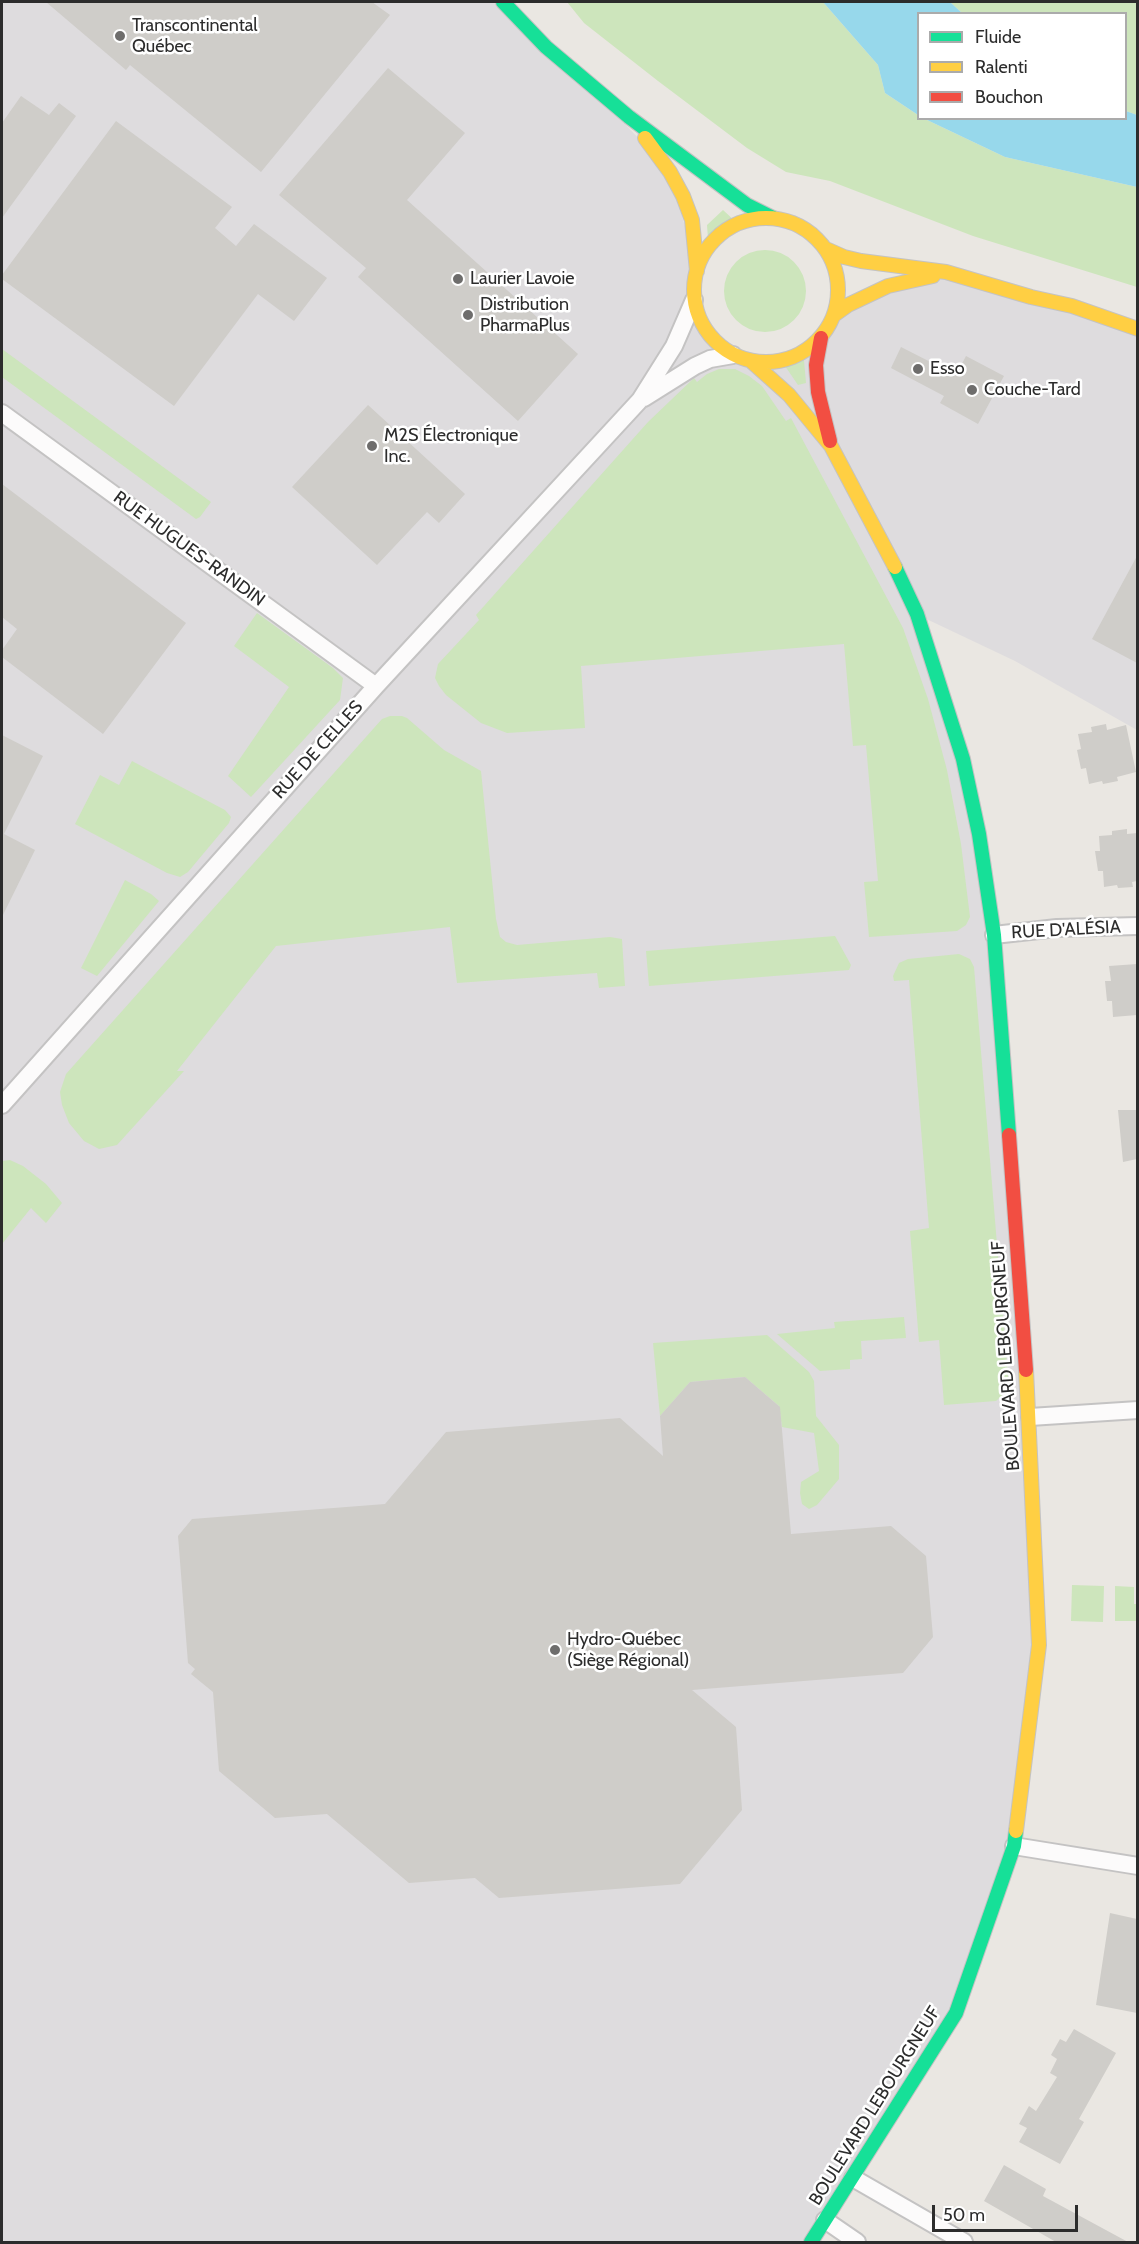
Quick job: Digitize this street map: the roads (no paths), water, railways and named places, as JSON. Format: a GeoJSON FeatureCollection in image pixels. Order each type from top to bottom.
{"type":"FeatureCollection","features":[{"type":"Feature","properties":{"kind":"main road"},"geometry":{"type":"LineString","coordinates":[[503,2],[546,47],[629,117],[747,205],[773,218],[794,223],[812,234],[826,249],[834,264],[838,281],[838,298],[834,315],[821,338],[808,350],[779,362],[751,361],[733,355],[720,346],[707,332],[698,316],[694,300],[697,271],[692,220],[683,196],[670,172],[629,117]]}},
{"type":"Feature","properties":{"kind":"main road"},"geometry":{"type":"LineString","coordinates":[[697,271],[705,252],[718,237],[734,225],[753,219],[773,218]]}},
{"type":"Feature","properties":{"kind":"main road"},"geometry":{"type":"LineString","coordinates":[[826,249],[861,261],[946,272],[1031,297],[1072,306],[1137,329]]}},
{"type":"Feature","properties":{"kind":"main road"},"geometry":{"type":"LineString","coordinates":[[834,315],[848,305],[888,286],[946,272]]}},
{"type":"Feature","properties":{"kind":"main road","name":"BOULEVARD LEBOURGNEUF"},"geometry":{"type":"LineString","coordinates":[[821,338],[816,365],[818,392],[831,446]]}},
{"type":"Feature","properties":{"kind":"main road","name":"BOULEVARD LEBOURGNEUF"},"geometry":{"type":"LineString","coordinates":[[751,361],[789,395],[831,446],[882,539],[917,614],[963,759],[979,834],[994,934],[1030,1416],[1040,1645],[1014,1846],[956,2013],[811,2242]]}},
{"type":"Feature","properties":{"kind":"street","name":"RUE DE CELLES"},"geometry":{"type":"LineString","coordinates":[[2,1106],[376,686],[640,400],[674,346],[694,300]]}},
{"type":"Feature","properties":{"kind":"street","name":"RUE DE CELLES"},"geometry":{"type":"LineString","coordinates":[[640,400],[695,366],[710,359],[733,355]]}},
{"type":"Feature","properties":{"kind":"street","name":"RUE HUGUES-RANDIN"},"geometry":{"type":"LineString","coordinates":[[2,413],[376,686]]}},
{"type":"Feature","properties":{"kind":"street","name":"RUE D'ALÉSIA"},"geometry":{"type":"LineString","coordinates":[[994,934],[1050,928],[1137,926]]}},
{"type":"Feature","properties":{"kind":"street"},"geometry":{"type":"LineString","coordinates":[[1030,1416],[1137,1410]]}},
{"type":"Feature","properties":{"kind":"street"},"geometry":{"type":"LineString","coordinates":[[1014,1846],[1137,1866]]}},
{"type":"Feature","properties":{"kind":"street"},"geometry":{"type":"LineString","coordinates":[[853,2178],[964,2242]]}},
{"type":"Feature","properties":{"kind":"street"},"geometry":{"type":"LineString","coordinates":[[825,2220],[857,2242]]}},
{"type":"Feature","properties":{"kind":"water"},"geometry":{"type":"Polygon","coordinates":[[[823,2],[950,2],[961,12],[917,12],[917,114],[885,93],[878,65],[823,2]]]}},
{"type":"Feature","properties":{"kind":"water"},"geometry":{"type":"Polygon","coordinates":[[[1127,111],[1137,115],[1137,187],[1005,157],[927,120],[1127,120],[1127,111]]]}},
{"type":"Feature","properties":{"kind":"place","name":"Transcontinental Québec"},"geometry":{"type":"Point","coordinates":[120,36]}},
{"type":"Feature","properties":{"kind":"place","name":"Laurier Lavoie"},"geometry":{"type":"Point","coordinates":[458,279]}},
{"type":"Feature","properties":{"kind":"place","name":"Distribution PharmaPlus"},"geometry":{"type":"Point","coordinates":[468,315]}},
{"type":"Feature","properties":{"kind":"place","name":"Esso"},"geometry":{"type":"Point","coordinates":[918,369]}},
{"type":"Feature","properties":{"kind":"place","name":"Couche-Tard"},"geometry":{"type":"Point","coordinates":[972,390]}},
{"type":"Feature","properties":{"kind":"place","name":"M2S Électronique Inc."},"geometry":{"type":"Point","coordinates":[372,446]}},
{"type":"Feature","properties":{"kind":"place","name":"Hydro-Québec (Siège Régional)"},"geometry":{"type":"Point","coordinates":[555,1650]}}]}
